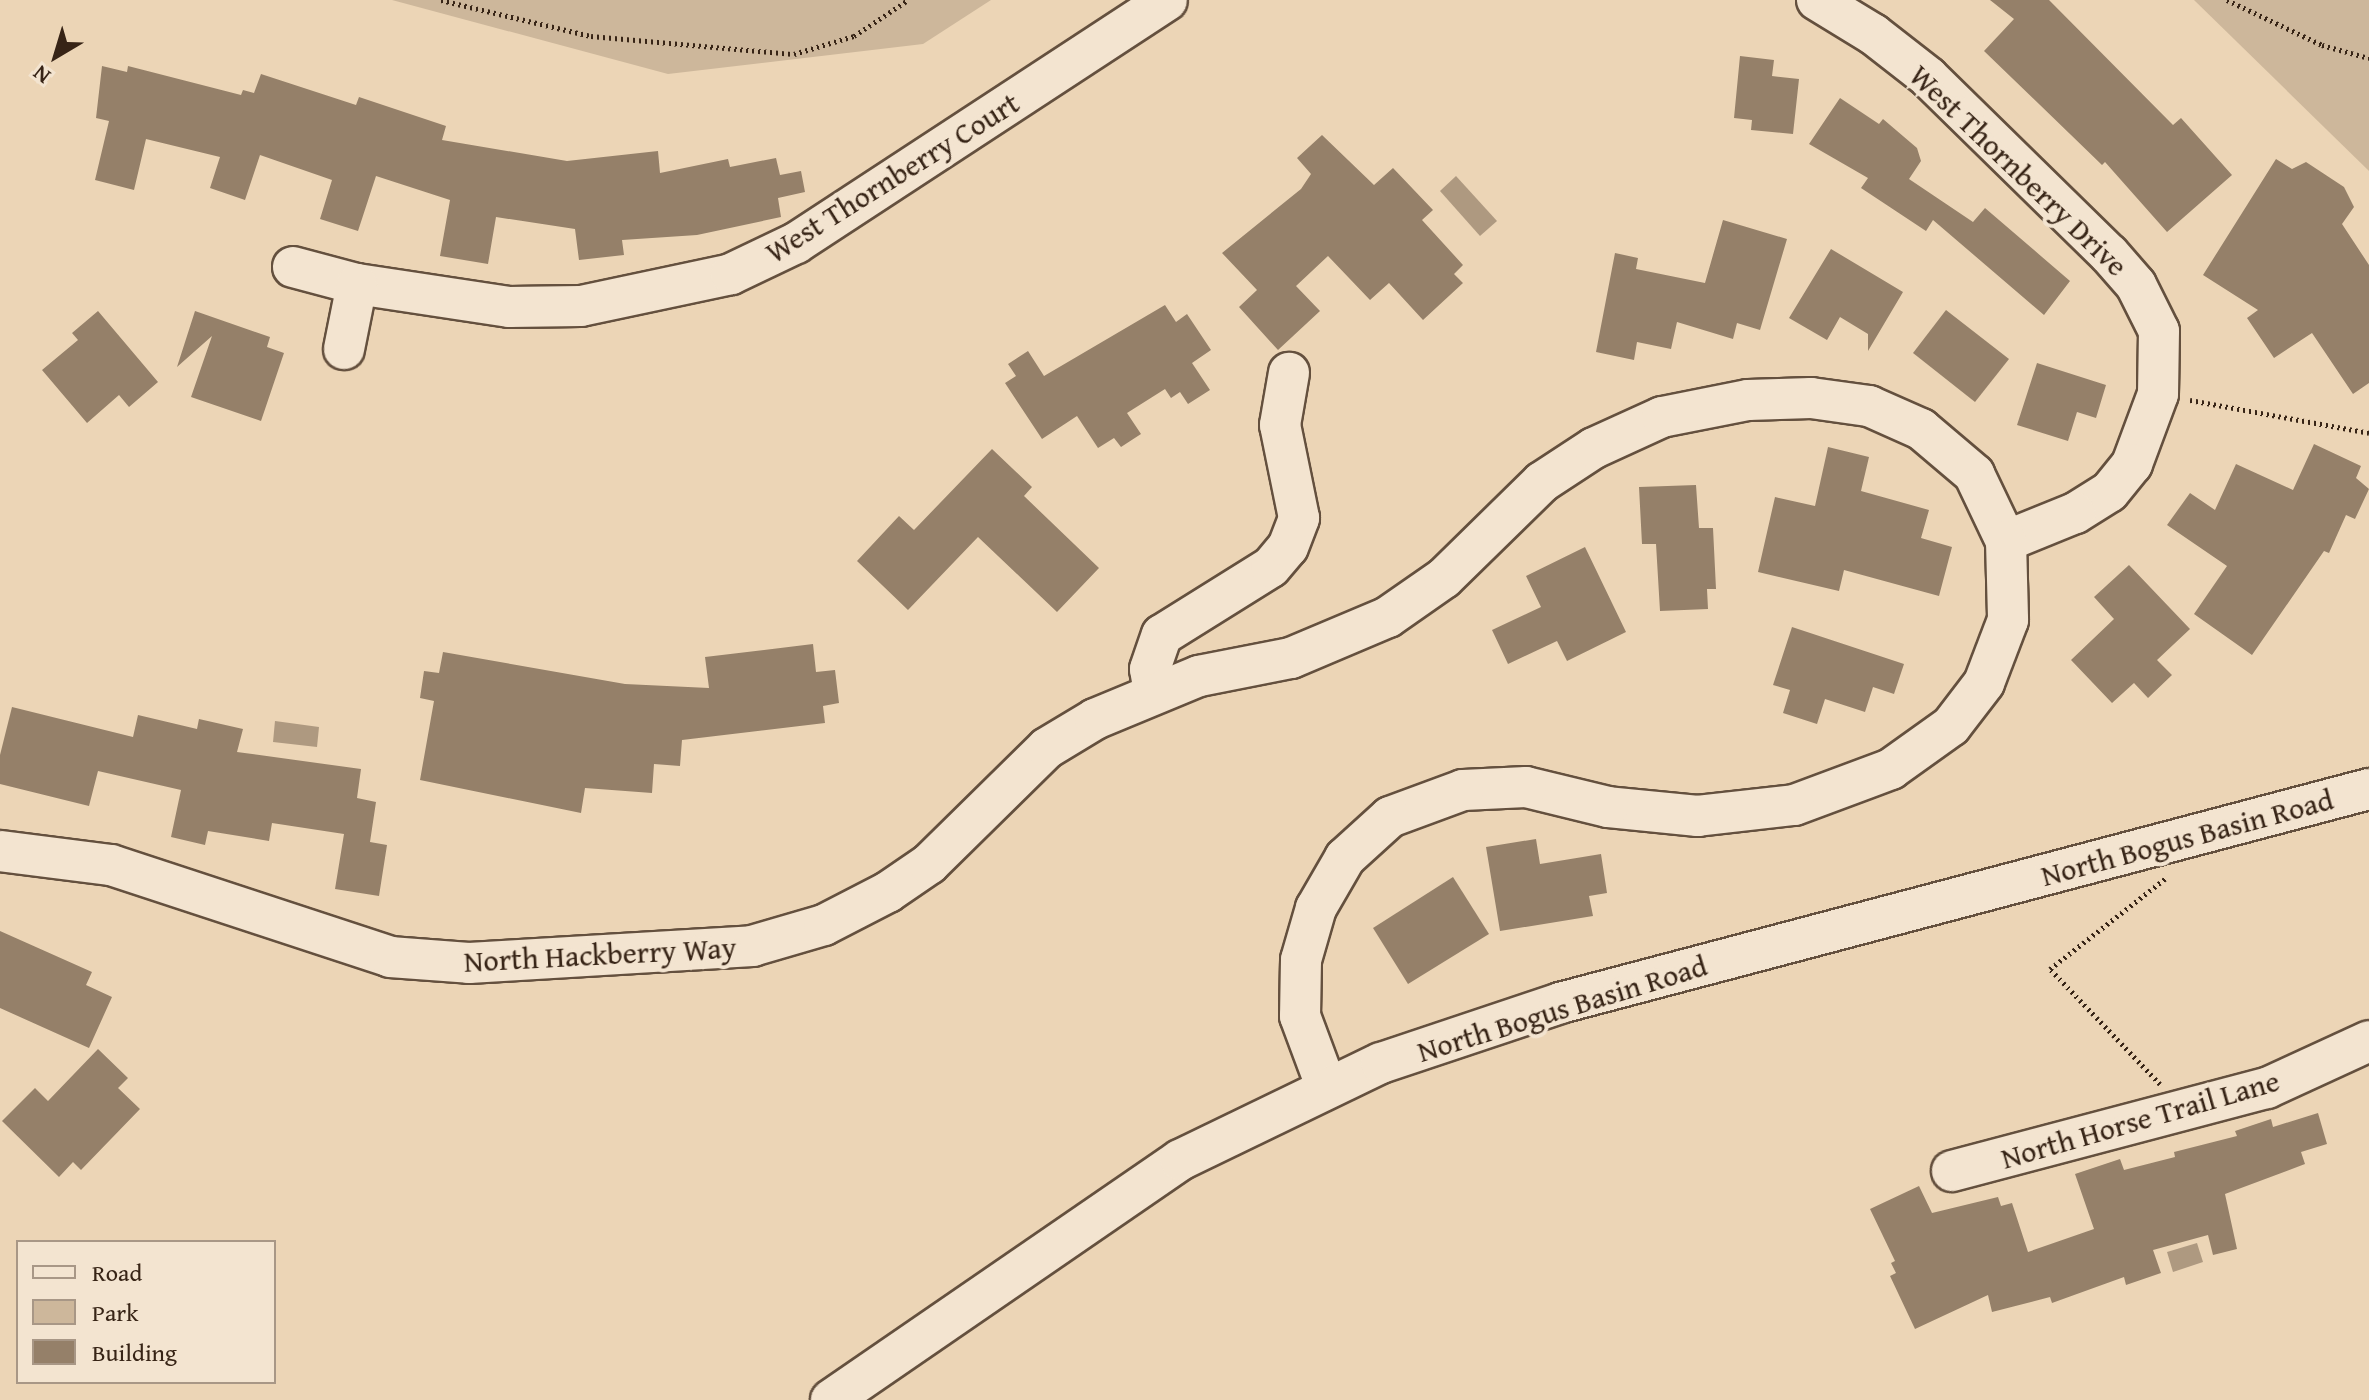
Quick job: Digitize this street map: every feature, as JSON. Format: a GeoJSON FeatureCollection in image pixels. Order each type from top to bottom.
{"type":"FeatureCollection","features":[{"type":"Feature","properties":{"kind":"street","name":"West Thornberry Court"},"geometry":{"type":"LineString","coordinates":[[293,267],[357,284],[509,307],[581,306],[731,274],[796,243],[1167,0]]}},
{"type":"Feature","properties":{"kind":"street","name":"West Thornberry Drive"},"geometry":{"type":"LineString","coordinates":[[1817,0],[1928,77],[2136,285],[2159,331],[2158,394],[2146,437],[2109,492],[2075,513],[2006,541]]}},
{"type":"Feature","properties":{"kind":"street"},"geometry":{"type":"LineString","coordinates":[[344,349],[357,284]]}},
{"type":"Feature","properties":{"kind":"street"},"geometry":{"type":"LineString","coordinates":[[1154,692],[1150,669],[1162,635],[1271,567],[1288,547],[1299,518],[1280,425],[1289,373]]}},
{"type":"Feature","properties":{"kind":"street","name":"North Hackberry Way"},"geometry":{"type":"LineString","coordinates":[[0,851],[111,865],[390,957],[469,963],[752,946],[824,925],[888,892],[929,864],[1047,748],[1154,692],[1199,676],[1291,658],[1388,617],[1444,578],[1542,482],[1594,448],[1662,417],[1748,400],[1811,398],[1869,406],[1921,429],[1974,474],[2006,541],[2008,620],[1984,683],[1951,726],[1891,769],[1794,805],[1698,816],[1608,807],[1526,787],[1463,790],[1390,817],[1345,858],[1316,908],[1301,960],[1300,1016],[1326,1086]]}},
{"type":"Feature","properties":{"kind":"street","name":"North Bogus Basin Road"},"geometry":{"type":"LineString","coordinates":[[831,1400],[1180,1160],[1326,1086],[1560,1003],[2369,789]]}},
{"type":"Feature","properties":{"kind":"street","name":"North Horse Trail Lane"},"geometry":{"type":"LineString","coordinates":[[1952,1171],[2267,1088],[2369,1041]]}},
{"type":"Feature","properties":{"kind":"path"},"geometry":{"type":"LineString","coordinates":[[441,0],[591,36],[794,54],[854,36],[908,0]]}},
{"type":"Feature","properties":{"kind":"path"},"geometry":{"type":"LineString","coordinates":[[2227,0],[2322,45],[2369,58]]}},
{"type":"Feature","properties":{"kind":"path"},"geometry":{"type":"LineString","coordinates":[[2158,394],[2369,433]]}},
{"type":"Feature","properties":{"kind":"path"},"geometry":{"type":"LineString","coordinates":[[2175,871],[2050,969],[2185,1110]]}},
{"type":"Feature","properties":{"kind":"green space"},"geometry":{"type":"Polygon","coordinates":[[[392,0],[991,0],[923,44],[668,74],[392,0]]]}},
{"type":"Feature","properties":{"kind":"green space"},"geometry":{"type":"Polygon","coordinates":[[[2194,0],[2369,0],[2369,171],[2194,0]]]}},
{"type":"Feature","properties":{"kind":"shaded area"},"geometry":{"type":"Polygon","coordinates":[[[1456,176],[1497,221],[1480,236],[1440,191],[1456,176]]]}},
{"type":"Feature","properties":{"kind":"shaded area"},"geometry":{"type":"Polygon","coordinates":[[[275,721],[319,727],[317,747],[273,742],[275,721]]]}},
{"type":"Feature","properties":{"kind":"shaded area"},"geometry":{"type":"Polygon","coordinates":[[[2197,1243],[2203,1262],[2173,1272],[2167,1252],[2197,1243]]]}},
{"type":"Feature","properties":{"kind":"building"},"geometry":{"type":"Polygon","coordinates":[[[1990,0],[2049,0],[2173,125],[2181,118],[2232,175],[2167,232],[2105,162],[2102,165],[1984,51],[2014,19],[1990,0]]]}},
{"type":"Feature","properties":{"kind":"building"},"geometry":{"type":"Polygon","coordinates":[[[1740,56],[1774,60],[1772,76],[1799,79],[1793,134],[1751,130],[1752,120],[1734,118],[1740,56]]]}},
{"type":"Feature","properties":{"kind":"building"},"geometry":{"type":"Polygon","coordinates":[[[102,66],[127,72],[128,66],[241,95],[243,90],[254,93],[261,74],[356,105],[359,97],[446,126],[442,140],[567,161],[658,151],[660,173],[728,159],[730,167],[776,158],[780,175],[801,171],[805,192],[778,198],[781,217],[697,235],[622,240],[624,255],[579,260],[575,229],[496,217],[488,264],[440,256],[450,200],[376,176],[358,231],[320,219],[332,180],[260,155],[245,200],[210,188],[220,157],[146,139],[134,190],[95,180],[109,121],[96,118],[102,66]]]}},
{"type":"Feature","properties":{"kind":"building"},"geometry":{"type":"Polygon","coordinates":[[[1840,98],[1879,124],[1883,119],[1917,148],[1921,161],[1909,179],[1973,222],[1985,208],[2070,281],[2044,315],[1933,220],[1926,231],[1861,188],[1868,178],[1809,144],[1840,98]]]}},
{"type":"Feature","properties":{"kind":"building"},"geometry":{"type":"Polygon","coordinates":[[[1322,135],[1374,185],[1393,168],[1433,210],[1422,220],[1463,265],[1454,274],[1463,283],[1423,320],[1389,283],[1370,300],[1328,256],[1296,286],[1320,311],[1278,350],[1239,307],[1257,290],[1222,253],[1301,189],[1311,174],[1297,158],[1322,135]]]}},
{"type":"Feature","properties":{"kind":"building"},"geometry":{"type":"Polygon","coordinates":[[[2276,159],[2292,169],[2306,162],[2344,187],[2354,207],[2342,224],[2369,265],[2369,383],[2353,394],[2312,333],[2274,358],[2247,318],[2258,310],[2203,275],[2276,159]]]}},
{"type":"Feature","properties":{"kind":"building"},"geometry":{"type":"Polygon","coordinates":[[[1723,220],[1787,239],[1760,330],[1737,323],[1733,339],[1677,322],[1671,349],[1637,342],[1634,360],[1596,352],[1615,253],[1638,258],[1636,269],[1705,283],[1723,220]]]}},
{"type":"Feature","properties":{"kind":"building"},"geometry":{"type":"Polygon","coordinates":[[[1831,249],[1903,292],[1868,351],[1868,334],[1840,317],[1827,340],[1789,318],[1831,249]]]}},
{"type":"Feature","properties":{"kind":"building"},"geometry":{"type":"Polygon","coordinates":[[[1165,305],[1176,322],[1187,314],[1211,350],[1192,363],[1210,390],[1188,404],[1180,392],[1171,398],[1165,389],[1127,413],[1141,434],[1121,447],[1114,438],[1098,448],[1077,416],[1042,439],[1005,383],[1016,376],[1008,364],[1028,351],[1044,376],[1165,305]]]}},
{"type":"Feature","properties":{"kind":"building"},"geometry":{"type":"Polygon","coordinates":[[[1946,310],[2009,359],[1975,402],[1913,353],[1946,310]]]}},
{"type":"Feature","properties":{"kind":"building"},"geometry":{"type":"Polygon","coordinates":[[[98,311],[158,382],[129,407],[119,395],[87,423],[42,370],[78,340],[72,333],[98,311]]]}},
{"type":"Feature","properties":{"kind":"building"},"geometry":{"type":"Polygon","coordinates":[[[195,311],[270,337],[267,347],[284,353],[261,421],[191,397],[212,336],[177,367],[195,311]]]}},
{"type":"Feature","properties":{"kind":"building"},"geometry":{"type":"Polygon","coordinates":[[[2037,363],[2106,385],[2096,418],[2077,412],[2068,441],[2017,425],[2037,363]]]}},
{"type":"Feature","properties":{"kind":"building"},"geometry":{"type":"Polygon","coordinates":[[[2314,444],[2361,466],[2356,478],[2369,489],[2355,519],[2346,515],[2329,553],[2324,551],[2252,655],[2194,614],[2227,566],[2167,525],[2190,493],[2215,510],[2236,464],[2293,490],[2314,444]]]}},
{"type":"Feature","properties":{"kind":"building"},"geometry":{"type":"Polygon","coordinates":[[[1828,447],[1869,457],[1861,491],[1929,510],[1921,538],[1952,547],[1939,596],[1844,570],[1839,591],[1758,572],[1775,497],[1815,506],[1828,447]]]}},
{"type":"Feature","properties":{"kind":"building"},"geometry":{"type":"Polygon","coordinates":[[[992,449],[1032,487],[1024,496],[1099,568],[1057,612],[978,537],[908,610],[857,561],[899,516],[914,530],[992,449]]]}},
{"type":"Feature","properties":{"kind":"building"},"geometry":{"type":"Polygon","coordinates":[[[1696,485],[1699,528],[1713,528],[1716,589],[1707,589],[1708,609],[1660,611],[1656,544],[1642,544],[1639,487],[1696,485]]]}},
{"type":"Feature","properties":{"kind":"building"},"geometry":{"type":"Polygon","coordinates":[[[1585,547],[1626,632],[1567,661],[1557,641],[1508,664],[1492,630],[1541,607],[1526,576],[1585,547]]]}},
{"type":"Feature","properties":{"kind":"building"},"geometry":{"type":"Polygon","coordinates":[[[2129,565],[2190,629],[2157,660],[2172,675],[2148,698],[2134,683],[2112,703],[2071,660],[2114,619],[2094,597],[2129,565]]]}},
{"type":"Feature","properties":{"kind":"building"},"geometry":{"type":"Polygon","coordinates":[[[1792,627],[1904,664],[1894,694],[1873,687],[1865,712],[1825,699],[1817,724],[1783,713],[1790,690],[1773,685],[1792,627]]]}},
{"type":"Feature","properties":{"kind":"building"},"geometry":{"type":"Polygon","coordinates":[[[813,644],[816,672],[835,670],[839,703],[823,706],[825,723],[682,740],[680,766],[654,764],[652,793],[585,788],[581,813],[420,780],[434,701],[420,698],[424,671],[439,673],[443,652],[625,684],[709,688],[705,657],[813,644]]]}},
{"type":"Feature","properties":{"kind":"building"},"geometry":{"type":"Polygon","coordinates":[[[12,707],[133,737],[138,715],[197,729],[199,719],[243,729],[237,752],[361,769],[357,798],[376,802],[370,842],[387,845],[379,896],[335,889],[344,834],[272,823],[269,841],[208,831],[205,845],[171,837],[181,790],[98,771],[89,806],[0,784],[0,755],[12,707]]]}},
{"type":"Feature","properties":{"kind":"building"},"geometry":{"type":"Polygon","coordinates":[[[1536,839],[1540,864],[1601,854],[1607,893],[1589,896],[1593,916],[1500,931],[1486,847],[1536,839]]]}},
{"type":"Feature","properties":{"kind":"building"},"geometry":{"type":"Polygon","coordinates":[[[1453,877],[1489,934],[1408,984],[1373,928],[1453,877]]]}},
{"type":"Feature","properties":{"kind":"building"},"geometry":{"type":"Polygon","coordinates":[[[0,931],[92,972],[86,985],[112,997],[89,1048],[0,1008],[0,931]]]}},
{"type":"Feature","properties":{"kind":"building"},"geometry":{"type":"Polygon","coordinates":[[[98,1049],[128,1078],[118,1088],[140,1109],[81,1170],[73,1162],[59,1177],[2,1121],[35,1088],[48,1101],[98,1049]]]}},
{"type":"Feature","properties":{"kind":"building"},"geometry":{"type":"Polygon","coordinates":[[[2318,1113],[2327,1144],[2301,1152],[2305,1164],[2225,1194],[2237,1249],[2213,1255],[2208,1235],[2153,1250],[2161,1273],[2126,1285],[2124,1277],[2052,1303],[2050,1297],[1992,1312],[1988,1295],[1915,1329],[1890,1276],[1896,1273],[1891,1263],[1895,1261],[1870,1209],[1919,1186],[1932,1213],[1998,1197],[2001,1206],[2012,1203],[2028,1252],[2094,1229],[2075,1174],[2120,1159],[2124,1170],[2175,1157],[2174,1152],[2237,1136],[2235,1131],[2271,1119],[2273,1127],[2318,1113]]]}}]}
